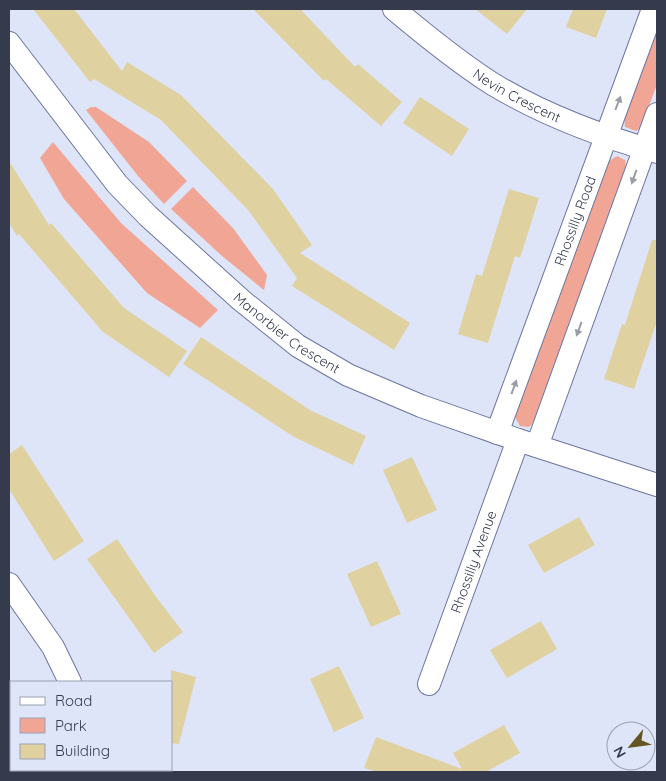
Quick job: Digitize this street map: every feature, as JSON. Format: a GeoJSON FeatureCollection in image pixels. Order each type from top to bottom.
{"type":"FeatureCollection","features":[{"type":"Feature","properties":{"kind":"street","name":"Nevin Crescent"},"geometry":{"type":"LineString","coordinates":[[394,9],[457,59],[492,83],[534,106],[605,135],[651,150]]}},
{"type":"Feature","properties":{"kind":"street","name":"Rhossilly Road"},"geometry":{"type":"LineString","coordinates":[[518,440],[605,135],[653,9]]}},
{"type":"Feature","properties":{"kind":"street","name":"Manorbier Crescent"},"geometry":{"type":"LineString","coordinates":[[9,43],[117,184],[182,249],[298,346],[348,375],[421,406],[657,485]]}},
{"type":"Feature","properties":{"kind":"street"},"geometry":{"type":"LineString","coordinates":[[518,440],[651,150],[657,114]]}},
{"type":"Feature","properties":{"kind":"street","name":"Rhossilly Avenue"},"geometry":{"type":"LineString","coordinates":[[429,684],[518,440]]}},
{"type":"Feature","properties":{"kind":"street"},"geometry":{"type":"LineString","coordinates":[[9,584],[52,647],[69,681]]}},
{"type":"Feature","properties":{"kind":"green space"},"geometry":{"type":"Polygon","coordinates":[[[657,25],[657,84],[641,128],[636,131],[625,127],[624,117],[657,25]]]}},
{"type":"Feature","properties":{"kind":"green space"},"geometry":{"type":"Polygon","coordinates":[[[96,107],[149,142],[187,181],[164,204],[138,176],[86,110],[96,107]]]}},
{"type":"Feature","properties":{"kind":"green space"},"geometry":{"type":"Polygon","coordinates":[[[53,142],[121,223],[218,310],[200,328],[147,293],[64,199],[40,158],[53,142]]]}},
{"type":"Feature","properties":{"kind":"green space"},"geometry":{"type":"Polygon","coordinates":[[[617,156],[625,160],[626,167],[533,423],[529,427],[520,426],[515,417],[609,161],[617,156]]]}},
{"type":"Feature","properties":{"kind":"green space"},"geometry":{"type":"Polygon","coordinates":[[[193,187],[233,228],[267,275],[264,290],[222,256],[171,209],[193,187]]]}},
{"type":"Feature","properties":{"kind":"building"},"geometry":{"type":"Polygon","coordinates":[[[33,9],[74,9],[122,71],[127,62],[181,95],[273,189],[312,245],[300,253],[410,323],[394,350],[292,286],[297,278],[248,210],[161,120],[94,79],[90,82],[33,9]]]}},
{"type":"Feature","properties":{"kind":"building"},"geometry":{"type":"Polygon","coordinates":[[[253,9],[304,9],[302,11],[355,67],[358,64],[402,102],[381,126],[326,79],[324,81],[253,9]]]}},
{"type":"Feature","properties":{"kind":"building"},"geometry":{"type":"Polygon","coordinates":[[[475,9],[527,9],[507,34],[475,9]]]}},
{"type":"Feature","properties":{"kind":"building"},"geometry":{"type":"Polygon","coordinates":[[[573,9],[607,9],[596,38],[566,27],[573,9]]]}},
{"type":"Feature","properties":{"kind":"building"},"geometry":{"type":"Polygon","coordinates":[[[420,97],[469,129],[452,156],[403,123],[420,97]]]}},
{"type":"Feature","properties":{"kind":"building"},"geometry":{"type":"Polygon","coordinates":[[[9,161],[49,225],[51,223],[124,308],[187,351],[169,377],[103,332],[19,234],[17,236],[9,223],[9,161]]]}},
{"type":"Feature","properties":{"kind":"building"},"geometry":{"type":"Polygon","coordinates":[[[509,189],[539,198],[520,258],[515,256],[488,343],[458,334],[476,274],[482,276],[509,189]]]}},
{"type":"Feature","properties":{"kind":"building"},"geometry":{"type":"Polygon","coordinates":[[[652,240],[657,240],[657,321],[634,389],[604,379],[622,324],[625,325],[652,240]]]}},
{"type":"Feature","properties":{"kind":"building"},"geometry":{"type":"Polygon","coordinates":[[[201,337],[310,410],[366,436],[353,465],[294,437],[183,364],[201,337]]]}},
{"type":"Feature","properties":{"kind":"building"},"geometry":{"type":"Polygon","coordinates":[[[22,445],[84,541],[54,561],[9,489],[9,454],[22,445]]]}},
{"type":"Feature","properties":{"kind":"building"},"geometry":{"type":"Polygon","coordinates":[[[412,457],[437,510],[407,523],[383,470],[412,457]]]}},
{"type":"Feature","properties":{"kind":"building"},"geometry":{"type":"Polygon","coordinates":[[[579,517],[595,545],[544,573],[528,545],[579,517]]]}},
{"type":"Feature","properties":{"kind":"building"},"geometry":{"type":"Polygon","coordinates":[[[117,539],[154,594],[183,632],[154,653],[87,559],[117,539]]]}},
{"type":"Feature","properties":{"kind":"building"},"geometry":{"type":"Polygon","coordinates":[[[377,561],[401,614],[371,627],[347,574],[377,561]]]}},
{"type":"Feature","properties":{"kind":"building"},"geometry":{"type":"Polygon","coordinates":[[[541,621],[557,649],[507,678],[490,650],[541,621]]]}},
{"type":"Feature","properties":{"kind":"building"},"geometry":{"type":"Polygon","coordinates":[[[339,666],[364,718],[334,732],[310,679],[339,666]]]}},
{"type":"Feature","properties":{"kind":"building"},"geometry":{"type":"Polygon","coordinates":[[[171,670],[196,677],[179,744],[172,743],[171,670]]]}},
{"type":"Feature","properties":{"kind":"building"},"geometry":{"type":"Polygon","coordinates":[[[504,725],[520,753],[486,772],[377,772],[364,768],[376,737],[462,769],[453,753],[504,725]]]}}]}
